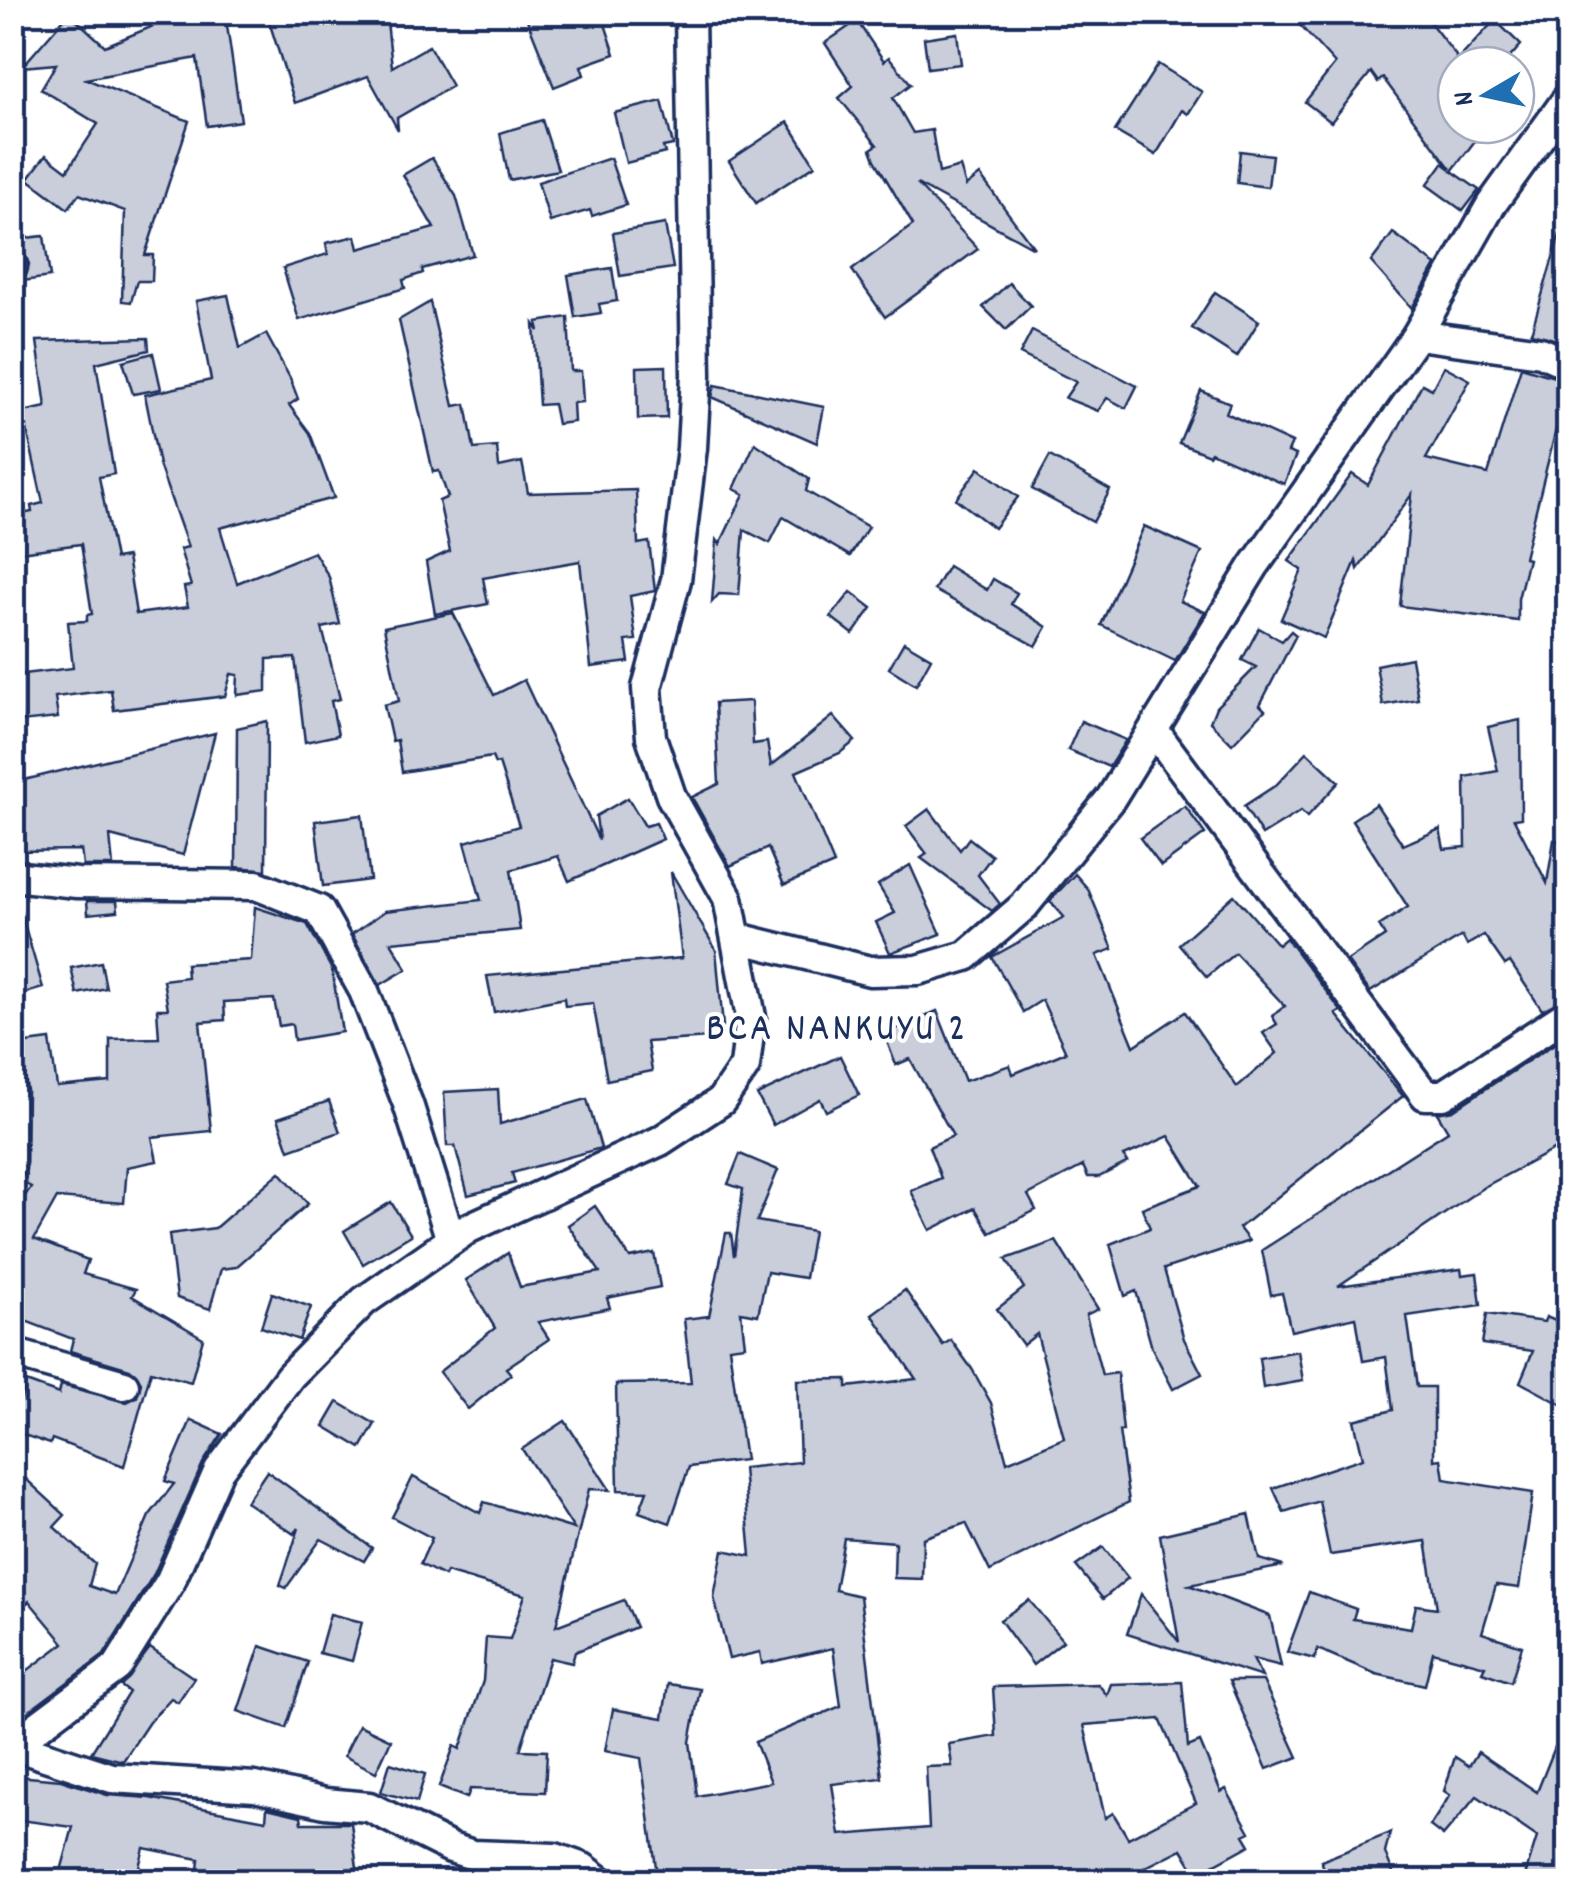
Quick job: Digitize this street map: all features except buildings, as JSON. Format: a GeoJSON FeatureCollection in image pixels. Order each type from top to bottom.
{"type":"FeatureCollection","features":[{"type":"Feature","properties":{"kind":"street"},"geometry":{"type":"LineString","coordinates":[[602,1882],[583,1868],[555,1858],[473,1855],[451,1848],[370,1807],[326,1803],[255,1787],[112,1778],[12,1746],[117,1667],[170,1582],[219,1470],[290,1376],[364,1301],[451,1240],[660,1140],[721,1101],[745,1066],[750,1017],[728,898],[671,796],[650,737],[647,688],[676,580],[692,448],[696,375],[690,12]]}},
{"type":"Feature","properties":{"kind":"street"},"geometry":{"type":"LineString","coordinates":[[738,938],[870,971],[918,970],[966,956],[1024,906],[1111,798],[1254,566],[1417,335],[1492,205],[1568,98]]}},
{"type":"Feature","properties":{"kind":"street"},"geometry":{"type":"LineString","coordinates":[[1417,335],[1541,352],[1568,364]]}},
{"type":"Feature","properties":{"kind":"street"},"geometry":{"type":"LineString","coordinates":[[1155,732],[1425,1095],[1443,1095],[1568,1014]]}},
{"type":"Feature","properties":{"kind":"street"},"geometry":{"type":"LineString","coordinates":[[12,876],[77,883],[256,885],[319,910],[364,992],[408,1104],[451,1240]]}},
{"type":"Feature","properties":{"kind":"street"},"geometry":{"type":"LineString","coordinates":[[12,1352],[124,1385]]}},
{"type":"Feature","properties":{"kind":"district","name":"BCA NANKUYU 2"},"geometry":{"type":"Point","coordinates":[837,1025]}}]}
